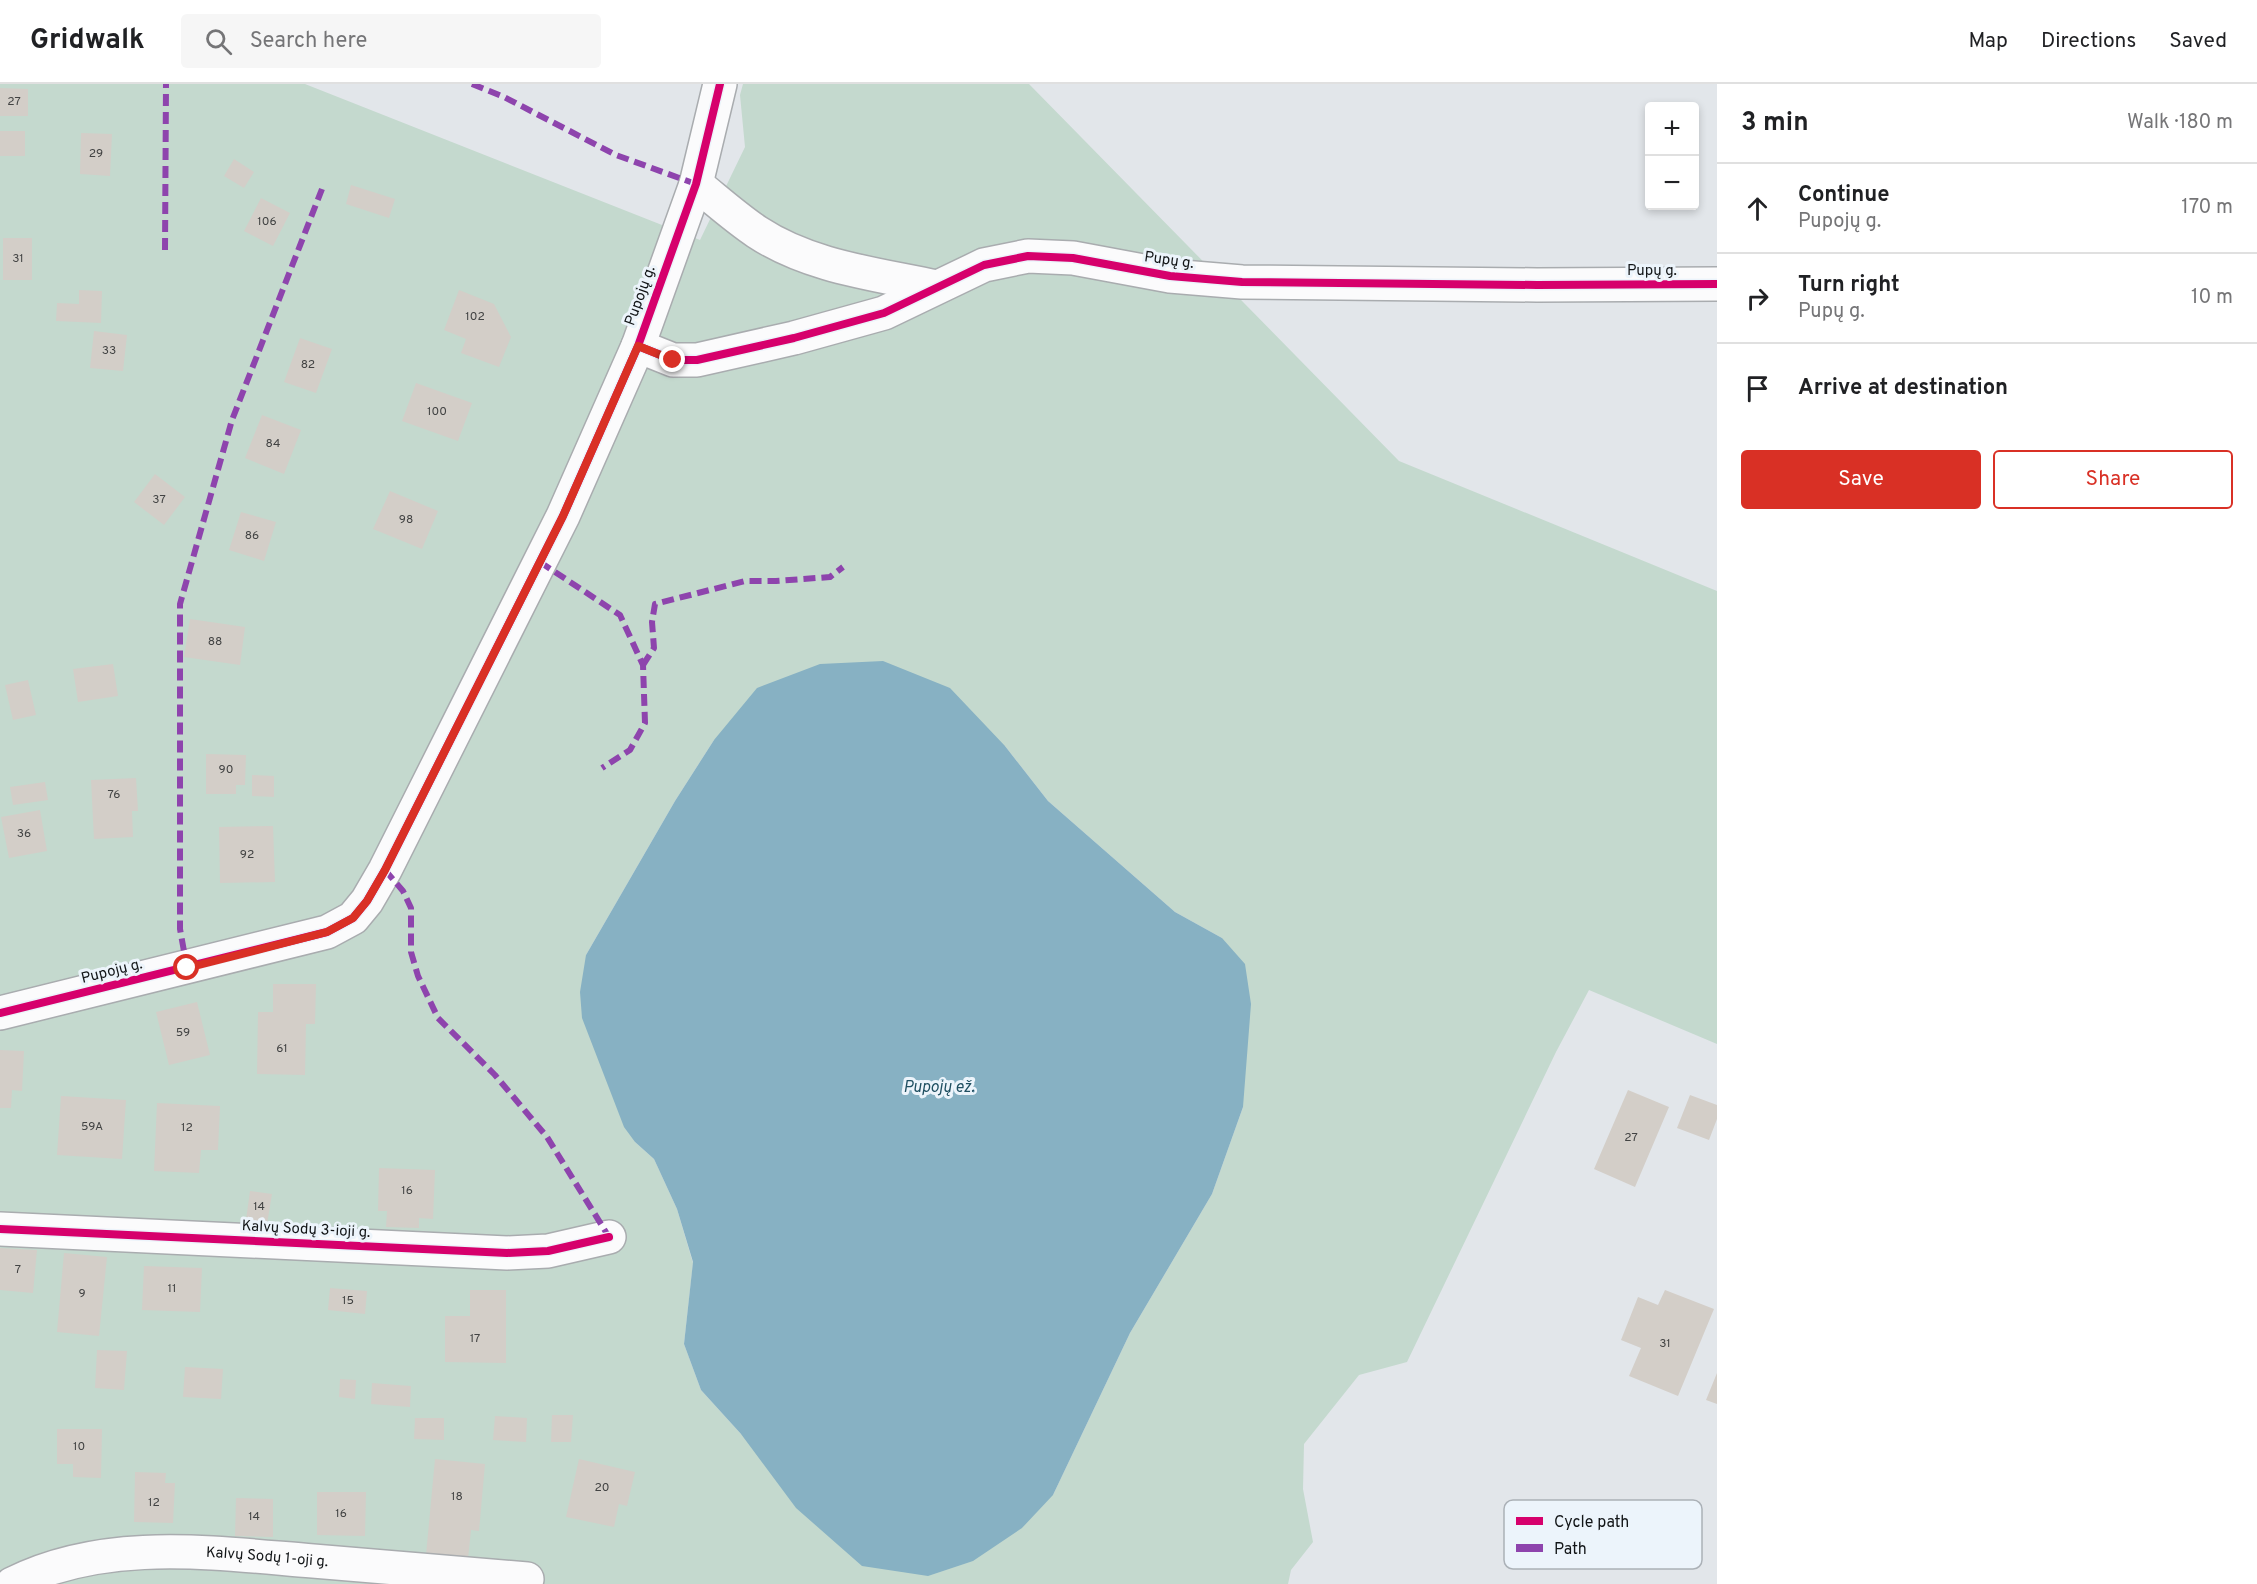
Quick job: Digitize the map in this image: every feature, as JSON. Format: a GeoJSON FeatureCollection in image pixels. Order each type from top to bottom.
{"type":"FeatureCollection","features":[{"type":"Feature","properties":{"kind":"street","name":"Pupojų g."},"geometry":{"type":"LineString","coordinates":[[0,1013],[327,932],[353,918],[367,901],[385,870],[563,516],[638,346],[696,184],[720,84]]}},
{"type":"Feature","properties":{"kind":"street"},"geometry":{"type":"LineString","coordinates":[[696,184],[758,232],[800,254],[845,268],[936,287]]}},
{"type":"Feature","properties":{"kind":"street","name":"Pupų g."},"geometry":{"type":"LineString","coordinates":[[638,346],[673,360],[697,360],[794,338],[884,313],[984,265],[1028,256],[1073,258],[1170,276],[1242,282],[1717,284]]}},
{"type":"Feature","properties":{"kind":"street","name":"Kalvų Sodų 3-ioji g."},"geometry":{"type":"LineString","coordinates":[[0,1229],[507,1253],[548,1251],[609,1237]]}},
{"type":"Feature","properties":{"kind":"street","name":"Kalvų Sodų 1-oji g."},"geometry":{"type":"LineString","coordinates":[[12,1584],[31,1574],[99,1556],[196,1552],[527,1579]]}},
{"type":"Feature","properties":{"kind":"green space"},"geometry":{"type":"Polygon","coordinates":[[[0,84],[305,84],[700,240],[745,147],[740,95],[743,84],[1029,84],[1399,461],[1717,591],[1717,1044],[1589,990],[1556,1052],[1407,1362],[1359,1375],[1304,1444],[1303,1489],[1313,1542],[1291,1570],[1288,1584],[0,1584],[0,84]],[[714,740],[675,801],[586,955],[635,1142],[654,1159],[677,1209],[693,1263],[684,1344],[701,1390],[741,1434],[1053,1495],[1130,1333],[1212,1194],[1243,1107],[1222,938],[1175,912],[1048,801],[1005,746],[714,740]]]}},
{"type":"Feature","properties":{"kind":"water","name":"Pupojų ež."},"geometry":{"type":"Polygon","coordinates":[[[883,661],[950,688],[1005,746],[1048,801],[1175,912],[1222,938],[1245,964],[1251,1004],[1243,1107],[1212,1194],[1130,1333],[1053,1495],[1022,1528],[973,1561],[928,1576],[862,1566],[796,1508],[741,1434],[701,1390],[684,1344],[693,1262],[677,1209],[654,1159],[635,1142],[624,1127],[582,1018],[580,992],[586,955],[675,801],[714,740],[757,688],[820,664],[883,661]]]}},
{"type":"Feature","properties":{"kind":"building"},"geometry":{"type":"Polygon","coordinates":[[[0,88],[28,89],[28,116],[0,116],[0,88]]]}},
{"type":"Feature","properties":{"kind":"building"},"geometry":{"type":"Polygon","coordinates":[[[0,131],[25,131],[25,156],[0,156],[0,131]]]}},
{"type":"Feature","properties":{"kind":"building"},"geometry":{"type":"Polygon","coordinates":[[[81,133],[112,134],[110,176],[80,174],[81,133]]]}},
{"type":"Feature","properties":{"kind":"building"},"geometry":{"type":"Polygon","coordinates":[[[234,159],[254,172],[244,188],[224,176],[234,159]]]}},
{"type":"Feature","properties":{"kind":"building"},"geometry":{"type":"Polygon","coordinates":[[[351,185],[395,199],[389,218],[346,204],[351,185]]]}},
{"type":"Feature","properties":{"kind":"building"},"geometry":{"type":"Polygon","coordinates":[[[261,198],[290,213],[273,246],[244,231],[261,198]]]}},
{"type":"Feature","properties":{"kind":"building"},"geometry":{"type":"Polygon","coordinates":[[[3,238],[32,238],[32,280],[3,280],[3,238]]]}},
{"type":"Feature","properties":{"kind":"building"},"geometry":{"type":"Polygon","coordinates":[[[79,290],[102,291],[101,323],[56,321],[57,303],[79,304],[79,290]]]}},
{"type":"Feature","properties":{"kind":"building"},"geometry":{"type":"Polygon","coordinates":[[[459,290],[494,304],[511,337],[499,367],[461,353],[466,339],[444,330],[459,290]]]}},
{"type":"Feature","properties":{"kind":"building"},"geometry":{"type":"Polygon","coordinates":[[[94,331],[127,335],[123,371],[90,368],[94,331]]]}},
{"type":"Feature","properties":{"kind":"building"},"geometry":{"type":"Polygon","coordinates":[[[300,338],[332,349],[316,393],[284,382],[300,338]]]}},
{"type":"Feature","properties":{"kind":"building"},"geometry":{"type":"Polygon","coordinates":[[[416,383],[472,403],[458,441],[402,421],[416,383]]]}},
{"type":"Feature","properties":{"kind":"building"},"geometry":{"type":"Polygon","coordinates":[[[262,415],[301,430],[284,474],[245,458],[262,415]]]}},
{"type":"Feature","properties":{"kind":"building"},"geometry":{"type":"Polygon","coordinates":[[[155,474],[185,497],[164,525],[134,502],[155,474]]]}},
{"type":"Feature","properties":{"kind":"building"},"geometry":{"type":"Polygon","coordinates":[[[390,491],[438,511],[422,549],[373,529],[390,491]]]}},
{"type":"Feature","properties":{"kind":"building"},"geometry":{"type":"Polygon","coordinates":[[[241,512],[276,522],[264,561],[229,550],[241,512]]]}},
{"type":"Feature","properties":{"kind":"building"},"geometry":{"type":"Polygon","coordinates":[[[190,619],[245,627],[240,665],[184,657],[190,619]]]}},
{"type":"Feature","properties":{"kind":"building"},"geometry":{"type":"Polygon","coordinates":[[[113,664],[118,696],[78,702],[73,669],[113,664]]]}},
{"type":"Feature","properties":{"kind":"building"},"geometry":{"type":"Polygon","coordinates":[[[28,680],[36,715],[13,720],[5,685],[28,680]]]}},
{"type":"Feature","properties":{"kind":"building"},"geometry":{"type":"Polygon","coordinates":[[[206,754],[246,755],[245,785],[236,785],[236,794],[206,794],[206,754]]]}},
{"type":"Feature","properties":{"kind":"building"},"geometry":{"type":"Polygon","coordinates":[[[252,775],[274,776],[274,797],[252,796],[252,775]]]}},
{"type":"Feature","properties":{"kind":"building"},"geometry":{"type":"Polygon","coordinates":[[[136,778],[138,811],[132,811],[133,837],[94,839],[91,780],[136,778]]]}},
{"type":"Feature","properties":{"kind":"building"},"geometry":{"type":"Polygon","coordinates":[[[45,782],[48,800],[13,805],[10,787],[45,782]]]}},
{"type":"Feature","properties":{"kind":"building"},"geometry":{"type":"Polygon","coordinates":[[[40,810],[47,851],[9,858],[1,817],[40,810]]]}},
{"type":"Feature","properties":{"kind":"building"},"geometry":{"type":"Polygon","coordinates":[[[273,826],[275,882],[220,883],[219,827],[273,826]]]}},
{"type":"Feature","properties":{"kind":"building"},"geometry":{"type":"Polygon","coordinates":[[[273,984],[316,984],[315,1024],[306,1024],[305,1075],[257,1074],[258,1012],[273,1012],[273,984]]]}},
{"type":"Feature","properties":{"kind":"building"},"geometry":{"type":"Polygon","coordinates":[[[197,1002],[210,1055],[169,1065],[156,1012],[197,1002]]]}},
{"type":"Feature","properties":{"kind":"building"},"geometry":{"type":"Polygon","coordinates":[[[0,1050],[24,1051],[22,1091],[12,1090],[11,1108],[0,1108],[0,1050]]]}},
{"type":"Feature","properties":{"kind":"building"},"geometry":{"type":"Polygon","coordinates":[[[1628,1090],[1669,1107],[1635,1187],[1594,1169],[1628,1090]]]}},
{"type":"Feature","properties":{"kind":"building"},"geometry":{"type":"Polygon","coordinates":[[[1690,1095],[1717,1105],[1717,1119],[1709,1140],[1677,1128],[1690,1095]]]}},
{"type":"Feature","properties":{"kind":"building"},"geometry":{"type":"Polygon","coordinates":[[[61,1096],[126,1100],[122,1159],[57,1155],[61,1096]]]}},
{"type":"Feature","properties":{"kind":"building"},"geometry":{"type":"Polygon","coordinates":[[[157,1103],[220,1106],[218,1150],[201,1150],[199,1173],[154,1171],[157,1103]]]}},
{"type":"Feature","properties":{"kind":"building"},"geometry":{"type":"Polygon","coordinates":[[[379,1168],[435,1170],[433,1219],[419,1218],[419,1228],[386,1227],[387,1211],[378,1211],[379,1168]]]}},
{"type":"Feature","properties":{"kind":"building"},"geometry":{"type":"Polygon","coordinates":[[[250,1191],[272,1194],[267,1224],[246,1220],[250,1191]]]}},
{"type":"Feature","properties":{"kind":"building"},"geometry":{"type":"Polygon","coordinates":[[[0,1248],[37,1250],[33,1293],[0,1290],[0,1248]]]}},
{"type":"Feature","properties":{"kind":"building"},"geometry":{"type":"Polygon","coordinates":[[[64,1253],[107,1257],[99,1336],[57,1332],[64,1253]]]}},
{"type":"Feature","properties":{"kind":"building"},"geometry":{"type":"Polygon","coordinates":[[[144,1266],[202,1268],[200,1312],[142,1310],[144,1266]]]}},
{"type":"Feature","properties":{"kind":"building"},"geometry":{"type":"Polygon","coordinates":[[[330,1288],[367,1291],[365,1314],[328,1310],[330,1288]]]}},
{"type":"Feature","properties":{"kind":"building"},"geometry":{"type":"Polygon","coordinates":[[[470,1290],[506,1290],[506,1363],[445,1362],[445,1316],[470,1316],[470,1290]]]}},
{"type":"Feature","properties":{"kind":"building"},"geometry":{"type":"Polygon","coordinates":[[[1665,1290],[1714,1309],[1678,1396],[1629,1376],[1641,1348],[1621,1340],[1638,1297],[1658,1305],[1665,1290]]]}},
{"type":"Feature","properties":{"kind":"building"},"geometry":{"type":"Polygon","coordinates":[[[97,1350],[127,1351],[124,1390],[95,1388],[97,1350]]]}},
{"type":"Feature","properties":{"kind":"building"},"geometry":{"type":"Polygon","coordinates":[[[185,1367],[223,1369],[221,1399],[183,1397],[185,1367]]]}},
{"type":"Feature","properties":{"kind":"building"},"geometry":{"type":"Polygon","coordinates":[[[1717,1373],[1717,1404],[1706,1400],[1717,1373]]]}},
{"type":"Feature","properties":{"kind":"building"},"geometry":{"type":"Polygon","coordinates":[[[340,1379],[356,1380],[355,1399],[339,1397],[340,1379]]]}},
{"type":"Feature","properties":{"kind":"building"},"geometry":{"type":"Polygon","coordinates":[[[372,1383],[411,1386],[410,1407],[371,1404],[372,1383]]]}},
{"type":"Feature","properties":{"kind":"building"},"geometry":{"type":"Polygon","coordinates":[[[552,1415],[573,1415],[571,1442],[551,1442],[552,1415]]]}},
{"type":"Feature","properties":{"kind":"building"},"geometry":{"type":"Polygon","coordinates":[[[495,1416],[527,1418],[526,1442],[493,1440],[495,1416]]]}},
{"type":"Feature","properties":{"kind":"building"},"geometry":{"type":"Polygon","coordinates":[[[415,1418],[444,1418],[444,1440],[414,1439],[415,1418]]]}},
{"type":"Feature","properties":{"kind":"building"},"geometry":{"type":"Polygon","coordinates":[[[57,1429],[102,1429],[101,1478],[73,1477],[73,1464],[57,1464],[57,1429]]]}},
{"type":"Feature","properties":{"kind":"building"},"geometry":{"type":"Polygon","coordinates":[[[435,1459],[485,1464],[479,1531],[471,1530],[468,1559],[426,1555],[435,1459]]]}},
{"type":"Feature","properties":{"kind":"building"},"geometry":{"type":"Polygon","coordinates":[[[579,1459],[635,1472],[627,1506],[619,1504],[614,1527],[566,1517],[579,1459]]]}},
{"type":"Feature","properties":{"kind":"building"},"geometry":{"type":"Polygon","coordinates":[[[135,1472],[166,1473],[165,1483],[175,1483],[173,1523],[134,1522],[135,1472]]]}},
{"type":"Feature","properties":{"kind":"building"},"geometry":{"type":"Polygon","coordinates":[[[317,1492],[366,1492],[365,1536],[317,1535],[317,1492]]]}},
{"type":"Feature","properties":{"kind":"building"},"geometry":{"type":"Polygon","coordinates":[[[236,1498],[273,1499],[273,1537],[235,1536],[236,1498]]]}},
{"type":"Feature","properties":{"kind":"marked path"},"geometry":{"type":"LineString","coordinates":[[165,250],[166,84]]}},
{"type":"Feature","properties":{"kind":"marked path"},"geometry":{"type":"LineString","coordinates":[[472,84],[504,97],[616,155],[696,184]]}},
{"type":"Feature","properties":{"kind":"marked path"},"geometry":{"type":"LineString","coordinates":[[187,968],[180,929],[180,604],[232,420],[322,189]]}},
{"type":"Feature","properties":{"kind":"marked path"},"geometry":{"type":"LineString","coordinates":[[540,562],[620,615],[643,665],[645,723],[630,750],[602,768]]}},
{"type":"Feature","properties":{"kind":"marked path"},"geometry":{"type":"LineString","coordinates":[[643,665],[654,648],[652,622],[655,604],[745,581],[830,577],[843,567]]}},
{"type":"Feature","properties":{"kind":"marked path"},"geometry":{"type":"LineString","coordinates":[[385,870],[403,891],[411,908],[411,952],[418,976],[438,1018],[495,1075],[547,1137],[609,1237]]}},
{"type":"Feature","properties":{"kind":"cycle path"},"geometry":{"type":"LineString","coordinates":[[0,1013],[327,932],[353,918],[367,901],[385,870],[563,516],[638,346],[696,184],[720,84]]}},
{"type":"Feature","properties":{"kind":"cycle path"},"geometry":{"type":"LineString","coordinates":[[638,346],[673,360],[697,360],[794,338],[884,313],[984,265],[1028,256],[1073,258],[1170,276],[1242,282],[1717,284]]}},
{"type":"Feature","properties":{"kind":"cycle path"},"geometry":{"type":"LineString","coordinates":[[0,1229],[507,1253],[548,1251],[609,1237]]}},
{"type":"Feature","properties":{"kind":"route"},"geometry":{"type":"LineString","coordinates":[[187,968],[327,932],[353,918],[367,901],[385,870],[563,516],[638,346],[673,360]]}}]}
